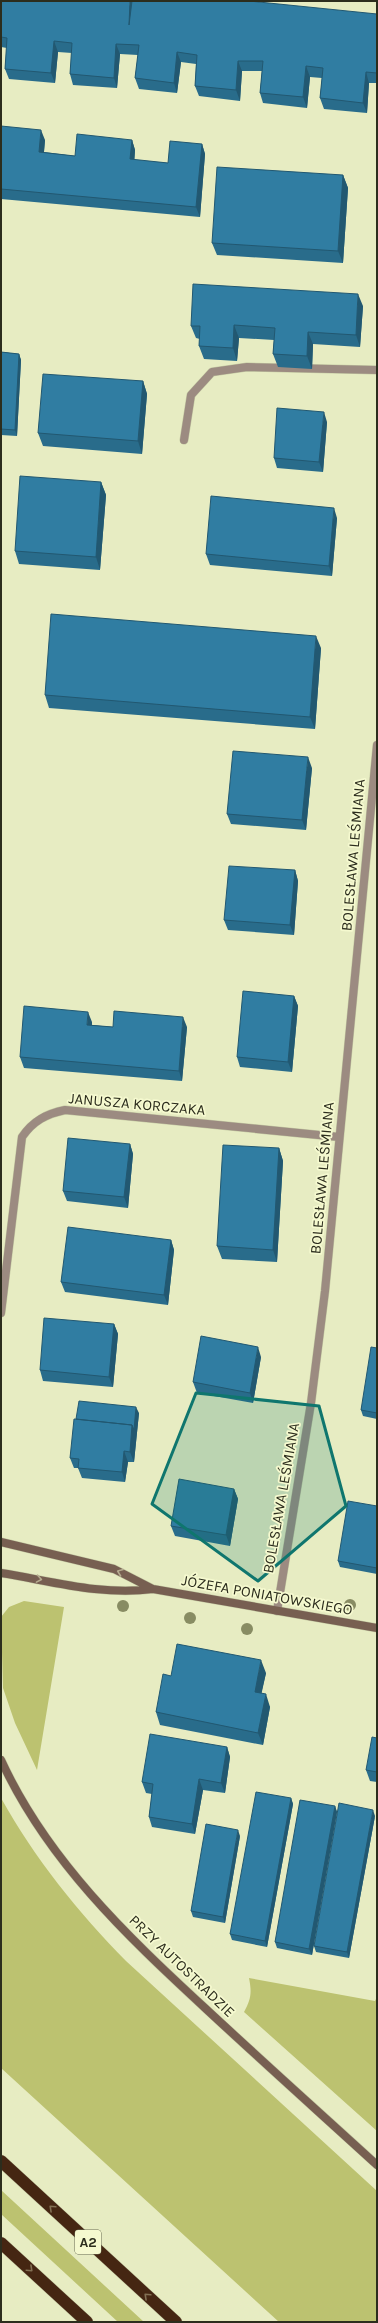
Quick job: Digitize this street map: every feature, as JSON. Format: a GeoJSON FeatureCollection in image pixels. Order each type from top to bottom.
{"type":"FeatureCollection","features":[{"type":"Feature","properties":{"kind":"highway","name":"A2"},"geometry":{"type":"LineString","coordinates":[[1,2161],[176,2322]]}},
{"type":"Feature","properties":{"kind":"highway"},"geometry":{"type":"LineString","coordinates":[[1,2243],[87,2322]]}},
{"type":"Feature","properties":{"kind":"street"},"geometry":{"type":"LineString","coordinates":[[184,440],[191,395],[212,372],[247,367],[377,370]]}},
{"type":"Feature","properties":{"kind":"street","name":"BOLESŁAWA LEŚMIANA"},"geometry":{"type":"LineString","coordinates":[[277,1610],[317,1363],[377,745]]}},
{"type":"Feature","properties":{"kind":"street","name":"JANUSZA KORCZAKA"},"geometry":{"type":"LineString","coordinates":[[1,1313],[22,1137],[30,1127],[42,1118],[65,1110],[339,1137]]}},
{"type":"Feature","properties":{"kind":"street","name":"JÓZEFA PONIATOWSKIEGO"},"geometry":{"type":"LineString","coordinates":[[1,1542],[114,1569],[153,1589]]}},
{"type":"Feature","properties":{"kind":"street","name":"JÓZEFA PONIATOWSKIEGO"},"geometry":{"type":"LineString","coordinates":[[1,1573],[111,1592],[153,1589],[377,1628]]}},
{"type":"Feature","properties":{"kind":"street","name":"PRZY AUTOSTRADZIE"},"geometry":{"type":"LineString","coordinates":[[1,1760],[16,1790],[49,1844],[86,1891],[149,1956],[377,2165]]}},
{"type":"Feature","properties":{"kind":"highlighted area"},"geometry":{"type":"Polygon","coordinates":[[[196,1393],[319,1406],[346,1506],[258,1581],[152,1504],[196,1393]]]}},
{"type":"Feature","properties":{"kind":"green space"},"geometry":{"type":"Polygon","coordinates":[[[24,1601],[64,1607],[37,1770],[15,1723],[3,1688],[1,1617],[9,1607],[24,1601]]]}},
{"type":"Feature","properties":{"kind":"green space"},"geometry":{"type":"Polygon","coordinates":[[[1,1798],[14,1821],[58,1884],[74,1904],[126,1961],[377,2191],[377,2322],[279,2322],[1,2068],[1,1798]]]}},
{"type":"Feature","properties":{"kind":"green space"},"geometry":{"type":"Polygon","coordinates":[[[249,1978],[375,2001],[377,1997],[377,2131],[244,2012],[250,1996],[249,1978]]]}},
{"type":"Feature","properties":{"kind":"green space"},"geometry":{"type":"Polygon","coordinates":[[[1,2190],[144,2322],[118,2322],[1,2214],[1,2190]]]}},
{"type":"Feature","properties":{"kind":"building"},"geometry":{"type":"Polygon","coordinates":[[[1,1],[130,1],[129,25],[132,1],[249,1],[377,14],[377,73],[366,72],[363,103],[320,98],[323,68],[306,66],[303,97],[260,93],[263,61],[238,61],[236,90],[195,86],[197,55],[177,52],[174,83],[135,78],[139,45],[116,44],[114,78],[70,74],[72,43],[54,41],[51,73],[5,69],[7,38],[1,37],[1,1]]]}},
{"type":"Feature","properties":{"kind":"building"},"geometry":{"type":"Polygon","coordinates":[[[1,126],[41,130],[39,152],[75,156],[77,134],[132,140],[130,159],[168,163],[170,141],[202,144],[196,207],[1,189],[1,126]]]}},
{"type":"Feature","properties":{"kind":"building"},"geometry":{"type":"Polygon","coordinates":[[[217,167],[343,175],[338,251],[212,243],[217,167]]]}},
{"type":"Feature","properties":{"kind":"building"},"geometry":{"type":"Polygon","coordinates":[[[193,284],[358,294],[356,335],[308,332],[307,356],[273,354],[275,328],[234,325],[233,348],[199,346],[200,326],[191,326],[193,284]]]}},
{"type":"Feature","properties":{"kind":"building"},"geometry":{"type":"Polygon","coordinates":[[[1,352],[19,354],[15,430],[1,429],[1,352]]]}},
{"type":"Feature","properties":{"kind":"building"},"geometry":{"type":"Polygon","coordinates":[[[43,374],[143,381],[138,441],[38,433],[43,374]]]}},
{"type":"Feature","properties":{"kind":"building"},"geometry":{"type":"Polygon","coordinates":[[[277,408],[324,412],[319,462],[274,458],[277,408]]]}},
{"type":"Feature","properties":{"kind":"building"},"geometry":{"type":"Polygon","coordinates":[[[20,476],[101,482],[96,557],[15,551],[20,476]]]}},
{"type":"Feature","properties":{"kind":"building"},"geometry":{"type":"Polygon","coordinates":[[[211,496],[334,508],[329,566],[206,554],[211,496]]]}},
{"type":"Feature","properties":{"kind":"building"},"geometry":{"type":"Polygon","coordinates":[[[51,614],[316,636],[310,717],[45,695],[51,614]]]}},
{"type":"Feature","properties":{"kind":"building"},"geometry":{"type":"Polygon","coordinates":[[[233,751],[308,757],[302,820],[227,814],[233,751]]]}},
{"type":"Feature","properties":{"kind":"building"},"geometry":{"type":"Polygon","coordinates":[[[229,866],[295,870],[290,925],[224,920],[229,866]]]}},
{"type":"Feature","properties":{"kind":"building"},"geometry":{"type":"Polygon","coordinates":[[[243,991],[294,996],[288,1062],[237,1057],[243,991]]]}},
{"type":"Feature","properties":{"kind":"building"},"geometry":{"type":"Polygon","coordinates":[[[24,1006],[88,1012],[87,1025],[113,1027],[114,1011],[183,1017],[179,1071],[20,1057],[24,1006]]]}},
{"type":"Feature","properties":{"kind":"building"},"geometry":{"type":"Polygon","coordinates":[[[68,1138],[130,1144],[124,1197],[63,1191],[68,1138]]]}},
{"type":"Feature","properties":{"kind":"building"},"geometry":{"type":"Polygon","coordinates":[[[223,1145],[279,1148],[273,1250],[217,1246],[223,1145]]]}},
{"type":"Feature","properties":{"kind":"building"},"geometry":{"type":"Polygon","coordinates":[[[68,1227],[171,1240],[164,1295],[61,1282],[68,1227]]]}},
{"type":"Feature","properties":{"kind":"building"},"geometry":{"type":"Polygon","coordinates":[[[44,1318],[114,1324],[109,1377],[40,1370],[44,1318]]]}},
{"type":"Feature","properties":{"kind":"building"},"geometry":{"type":"Polygon","coordinates":[[[201,1336],[258,1347],[250,1393],[193,1382],[201,1336]]]}},
{"type":"Feature","properties":{"kind":"building"},"geometry":{"type":"Polygon","coordinates":[[[371,1347],[377,1348],[377,1413],[361,1410],[371,1347]]]}},
{"type":"Feature","properties":{"kind":"building"},"geometry":{"type":"Polygon","coordinates":[[[79,1401],[136,1407],[134,1430],[132,1425],[76,1419],[79,1401]]]}},
{"type":"Feature","properties":{"kind":"building"},"geometry":{"type":"Polygon","coordinates":[[[74,1419],[132,1425],[130,1452],[124,1451],[122,1472],[78,1468],[79,1459],[70,1458],[74,1419]]]}},
{"type":"Feature","properties":{"kind":"building"},"geometry":{"type":"Polygon","coordinates":[[[179,1479],[234,1489],[226,1535],[171,1526],[179,1479]]]}},
{"type":"Feature","properties":{"kind":"building"},"geometry":{"type":"Polygon","coordinates":[[[348,1501],[377,1506],[377,1568],[338,1561],[348,1501]]]}},
{"type":"Feature","properties":{"kind":"building"},"geometry":{"type":"Polygon","coordinates":[[[177,1644],[261,1660],[255,1692],[266,1694],[258,1733],[156,1712],[163,1674],[171,1676],[177,1644]]]}},
{"type":"Feature","properties":{"kind":"building"},"geometry":{"type":"Polygon","coordinates":[[[150,1734],[227,1747],[221,1783],[199,1779],[192,1824],[149,1817],[153,1784],[142,1782],[150,1734]]]}},
{"type":"Feature","properties":{"kind":"building"},"geometry":{"type":"Polygon","coordinates":[[[372,1737],[377,1738],[377,1772],[366,1770],[372,1737]]]}},
{"type":"Feature","properties":{"kind":"building"},"geometry":{"type":"Polygon","coordinates":[[[256,1792],[291,1798],[265,1941],[230,1934],[256,1792]]]}},
{"type":"Feature","properties":{"kind":"building"},"geometry":{"type":"Polygon","coordinates":[[[300,1800],[335,1806],[309,1949],[275,1942],[300,1800]]]}},
{"type":"Feature","properties":{"kind":"building"},"geometry":{"type":"Polygon","coordinates":[[[339,1803],[373,1810],[347,1952],[314,1946],[339,1803]]]}},
{"type":"Feature","properties":{"kind":"building"},"geometry":{"type":"Polygon","coordinates":[[[206,1824],[238,1830],[223,1917],[191,1911],[206,1824]]]}}]}
